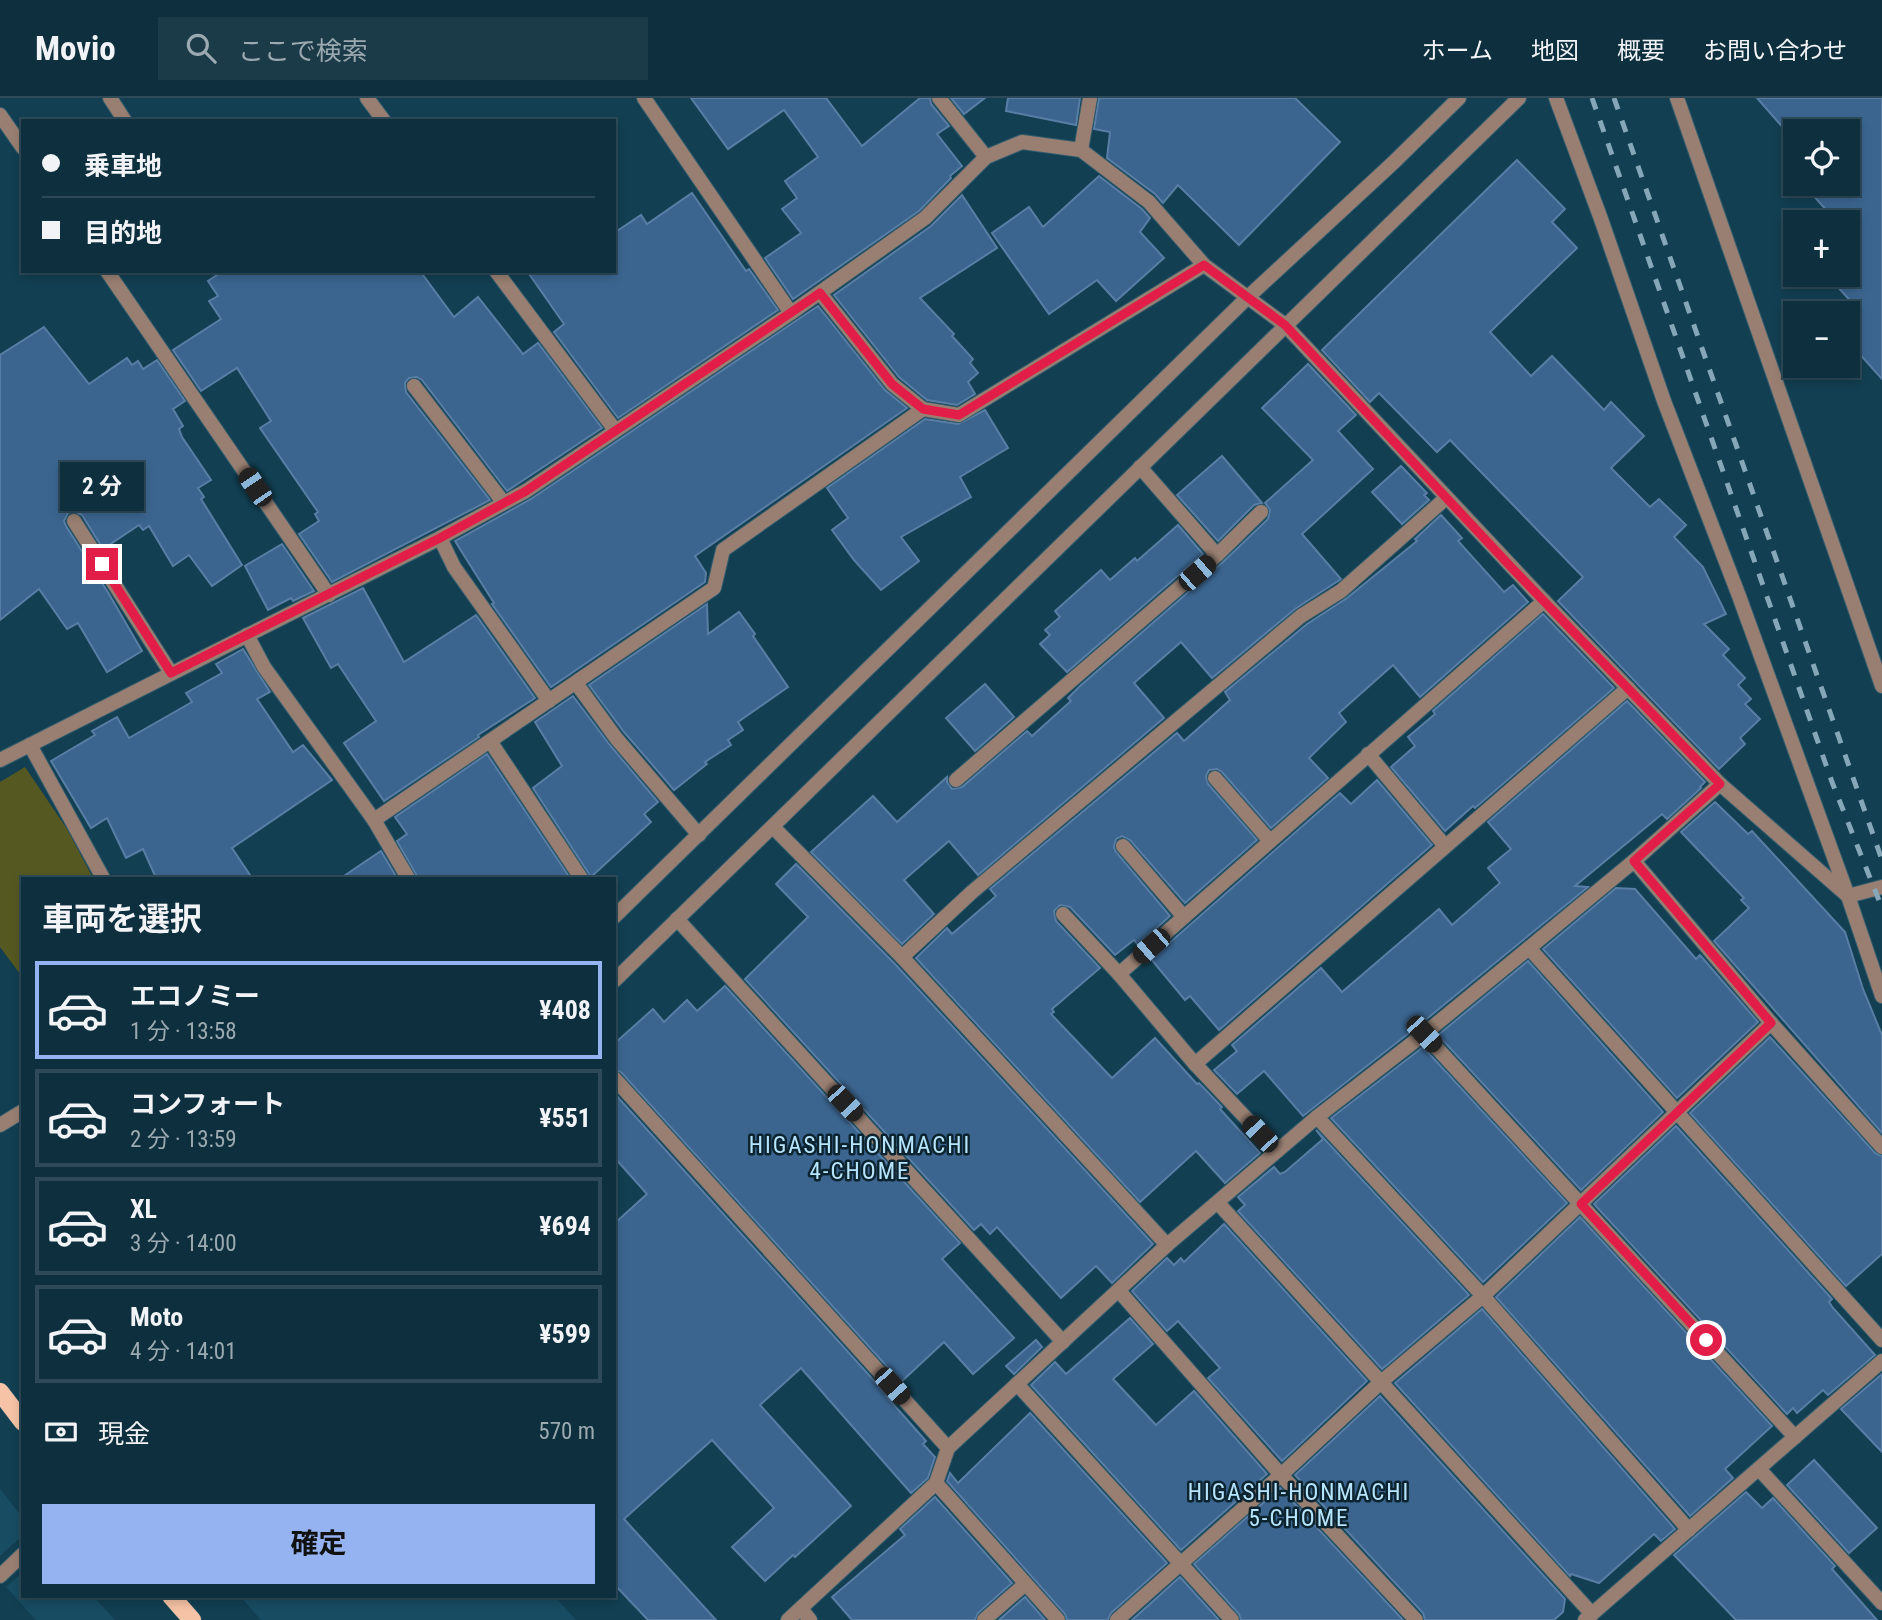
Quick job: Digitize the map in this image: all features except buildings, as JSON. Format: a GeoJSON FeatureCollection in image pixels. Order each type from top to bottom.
{"type":"FeatureCollection","features":[{"type":"Feature","properties":{"kind":"main road"},"geometry":{"type":"LineString","coordinates":[[0,1392],[21,1419]]}},
{"type":"Feature","properties":{"kind":"main road"},"geometry":{"type":"LineString","coordinates":[[174,1598],[192,1620]]}},
{"type":"Feature","properties":{"kind":"street"},"geometry":{"type":"LineString","coordinates":[[110,98],[124,119]]}},
{"type":"Feature","properties":{"kind":"street"},"geometry":{"type":"LineString","coordinates":[[367,98],[383,119]]}},
{"type":"Feature","properties":{"kind":"street"},"geometry":{"type":"LineString","coordinates":[[644,98],[792,313]]}},
{"type":"Feature","properties":{"kind":"street"},"geometry":{"type":"LineString","coordinates":[[939,98],[986,157]]}},
{"type":"Feature","properties":{"kind":"street"},"geometry":{"type":"LineString","coordinates":[[1081,150],[1090,98]]}},
{"type":"Feature","properties":{"kind":"street"},"geometry":{"type":"LineString","coordinates":[[616,915],[1248,297],[1394,162],[1458,98]]}},
{"type":"Feature","properties":{"kind":"street"},"geometry":{"type":"LineString","coordinates":[[616,980],[1519,98]]}},
{"type":"Feature","properties":{"kind":"street"},"geometry":{"type":"LineString","coordinates":[[1556,98],[1664,401],[1744,609],[1882,996]]}},
{"type":"Feature","properties":{"kind":"street"},"geometry":{"type":"LineString","coordinates":[[1677,98],[1882,686]]}},
{"type":"Feature","properties":{"kind":"street"},"geometry":{"type":"LineString","coordinates":[[0,115],[21,145]]}},
{"type":"Feature","properties":{"kind":"street"},"geometry":{"type":"LineString","coordinates":[[0,760],[329,595],[526,491],[792,313],[925,218],[986,157],[1022,142],[1081,150],[1149,202],[1204,265],[1285,325],[1720,784],[1848,896]]}},
{"type":"Feature","properties":{"kind":"street"},"geometry":{"type":"LineString","coordinates":[[820,293],[892,384],[923,409],[959,415],[1204,265]]}},
{"type":"Feature","properties":{"kind":"street"},"geometry":{"type":"LineString","coordinates":[[108,273],[329,595]]}},
{"type":"Feature","properties":{"kind":"street"},"geometry":{"type":"LineString","coordinates":[[497,273],[615,430]]}},
{"type":"Feature","properties":{"kind":"street"},"geometry":{"type":"LineString","coordinates":[[414,386],[504,503]]}},
{"type":"Feature","properties":{"kind":"street"},"geometry":{"type":"LineString","coordinates":[[373,820],[714,588],[723,550],[923,409]]}},
{"type":"Feature","properties":{"kind":"street"},"geometry":{"type":"LineString","coordinates":[[1140,467],[1217,555]]}},
{"type":"Feature","properties":{"kind":"street"},"geometry":{"type":"LineString","coordinates":[[902,957],[972,892],[1301,616],[1341,591],[1447,498]]}},
{"type":"Feature","properties":{"kind":"street"},"geometry":{"type":"LineString","coordinates":[[956,780],[1217,555],[1261,512]]}},
{"type":"Feature","properties":{"kind":"street"},"geometry":{"type":"LineString","coordinates":[[74,520],[171,673]]}},
{"type":"Feature","properties":{"kind":"street"},"geometry":{"type":"LineString","coordinates":[[440,538],[454,566],[549,701]]}},
{"type":"Feature","properties":{"kind":"street"},"geometry":{"type":"LineString","coordinates":[[1119,974],[1544,601]]}},
{"type":"Feature","properties":{"kind":"street"},"geometry":{"type":"LineString","coordinates":[[247,635],[264,667],[373,820],[407,877]]}},
{"type":"Feature","properties":{"kind":"street"},"geometry":{"type":"LineString","coordinates":[[576,683],[616,738],[699,835]]}},
{"type":"Feature","properties":{"kind":"street"},"geometry":{"type":"LineString","coordinates":[[1195,1064],[1628,688]]}},
{"type":"Feature","properties":{"kind":"street"},"geometry":{"type":"LineString","coordinates":[[490,741],[580,877]]}},
{"type":"Feature","properties":{"kind":"street"},"geometry":{"type":"LineString","coordinates":[[30,745],[102,877]]}},
{"type":"Feature","properties":{"kind":"street"},"geometry":{"type":"LineString","coordinates":[[1368,754],[1445,846]]}},
{"type":"Feature","properties":{"kind":"street"},"geometry":{"type":"LineString","coordinates":[[1215,778],[1270,841]]}},
{"type":"Feature","properties":{"kind":"street"},"geometry":{"type":"LineString","coordinates":[[788,1620],[805,1614],[936,1483],[948,1448],[1167,1245],[1317,1117],[1424,1034],[1634,861],[1720,784]]}},
{"type":"Feature","properties":{"kind":"street"},"geometry":{"type":"LineString","coordinates":[[773,827],[902,957],[1167,1245]]}},
{"type":"Feature","properties":{"kind":"street"},"geometry":{"type":"LineString","coordinates":[[1123,846],[1184,917]]}},
{"type":"Feature","properties":{"kind":"street"},"geometry":{"type":"LineString","coordinates":[[1634,861],[1771,1023],[1882,1147]]}},
{"type":"Feature","properties":{"kind":"street"},"geometry":{"type":"LineString","coordinates":[[1848,896],[1882,887]]}},
{"type":"Feature","properties":{"kind":"street"},"geometry":{"type":"LineString","coordinates":[[1063,914],[1119,974],[1195,1064],[1277,1151]]}},
{"type":"Feature","properties":{"kind":"street"},"geometry":{"type":"LineString","coordinates":[[677,919],[1063,1342]]}},
{"type":"Feature","properties":{"kind":"street"},"geometry":{"type":"LineString","coordinates":[[1529,948],[1882,1340]]}},
{"type":"Feature","properties":{"kind":"street"},"geometry":{"type":"LineString","coordinates":[[1117,1620],[1281,1475],[1381,1381],[1483,1296],[1771,1023]]}},
{"type":"Feature","properties":{"kind":"street"},"geometry":{"type":"LineString","coordinates":[[1424,1034],[1795,1437]]}},
{"type":"Feature","properties":{"kind":"street"},"geometry":{"type":"LineString","coordinates":[[616,1080],[948,1448]]}},
{"type":"Feature","properties":{"kind":"street"},"geometry":{"type":"LineString","coordinates":[[0,1125],[21,1112]]}},
{"type":"Feature","properties":{"kind":"street"},"geometry":{"type":"LineString","coordinates":[[1317,1117],[1483,1296],[1689,1530]]}},
{"type":"Feature","properties":{"kind":"street"},"geometry":{"type":"LineString","coordinates":[[1218,1203],[1381,1381],[1589,1617],[1882,1362]]}},
{"type":"Feature","properties":{"kind":"street"},"geometry":{"type":"LineString","coordinates":[[1119,1291],[1281,1475],[1416,1620]]}},
{"type":"Feature","properties":{"kind":"street"},"geometry":{"type":"LineString","coordinates":[[1017,1384],[1232,1620]]}},
{"type":"Feature","properties":{"kind":"street"},"geometry":{"type":"LineString","coordinates":[[1759,1469],[1882,1603]]}},
{"type":"Feature","properties":{"kind":"street"},"geometry":{"type":"LineString","coordinates":[[936,1483],[1024,1585],[1058,1620]]}},
{"type":"Feature","properties":{"kind":"street"},"geometry":{"type":"LineString","coordinates":[[0,1576],[21,1556]]}},
{"type":"Feature","properties":{"kind":"street"},"geometry":{"type":"LineString","coordinates":[[984,1620],[1024,1585]]}},
{"type":"Feature","properties":{"kind":"shaded area"},"geometry":{"type":"Polygon","coordinates":[[[25,767],[67,829],[92,877],[21,877],[21,975],[0,947],[0,782],[25,767]]]}},
{"type":"Feature","properties":{"kind":"shaded area"},"geometry":{"type":"Polygon","coordinates":[[[0,1489],[21,1515],[21,1537],[0,1556],[0,1489]]]}},
{"type":"Feature","properties":{"kind":"shaded area"},"geometry":{"type":"Polygon","coordinates":[[[21,1574],[21,1598],[95,1598],[115,1620],[36,1620],[6,1587],[21,1574]]]}},
{"type":"Feature","properties":{"kind":"shaded area"},"geometry":{"type":"Polygon","coordinates":[[[242,1598],[556,1598],[576,1620],[261,1620],[242,1598]]]}},
{"type":"Feature","properties":{"kind":"railway"},"geometry":{"type":"LineString","coordinates":[[1592,98],[1832,782],[1882,908]]}},
{"type":"Feature","properties":{"kind":"railway"},"geometry":{"type":"LineString","coordinates":[[1614,98],[1882,860]]}},
{"type":"Feature","properties":{"kind":"district","name":"HIGASHI-HONMACHI 4-CHOME"},"geometry":{"type":"Point","coordinates":[860,1158]}},
{"type":"Feature","properties":{"kind":"district","name":"HIGASHI-HONMACHI 5-CHOME"},"geometry":{"type":"Point","coordinates":[1299,1505]}},
{"type":"Feature","properties":{"kind":"route"},"geometry":{"type":"LineString","coordinates":[[102,564],[171,673],[329,595],[526,491],[820,293],[892,384],[923,409],[959,415],[1204,265],[1285,325],[1511,567],[1720,784],[1634,861],[1771,1023],[1581,1204],[1706,1340]]}}]}
